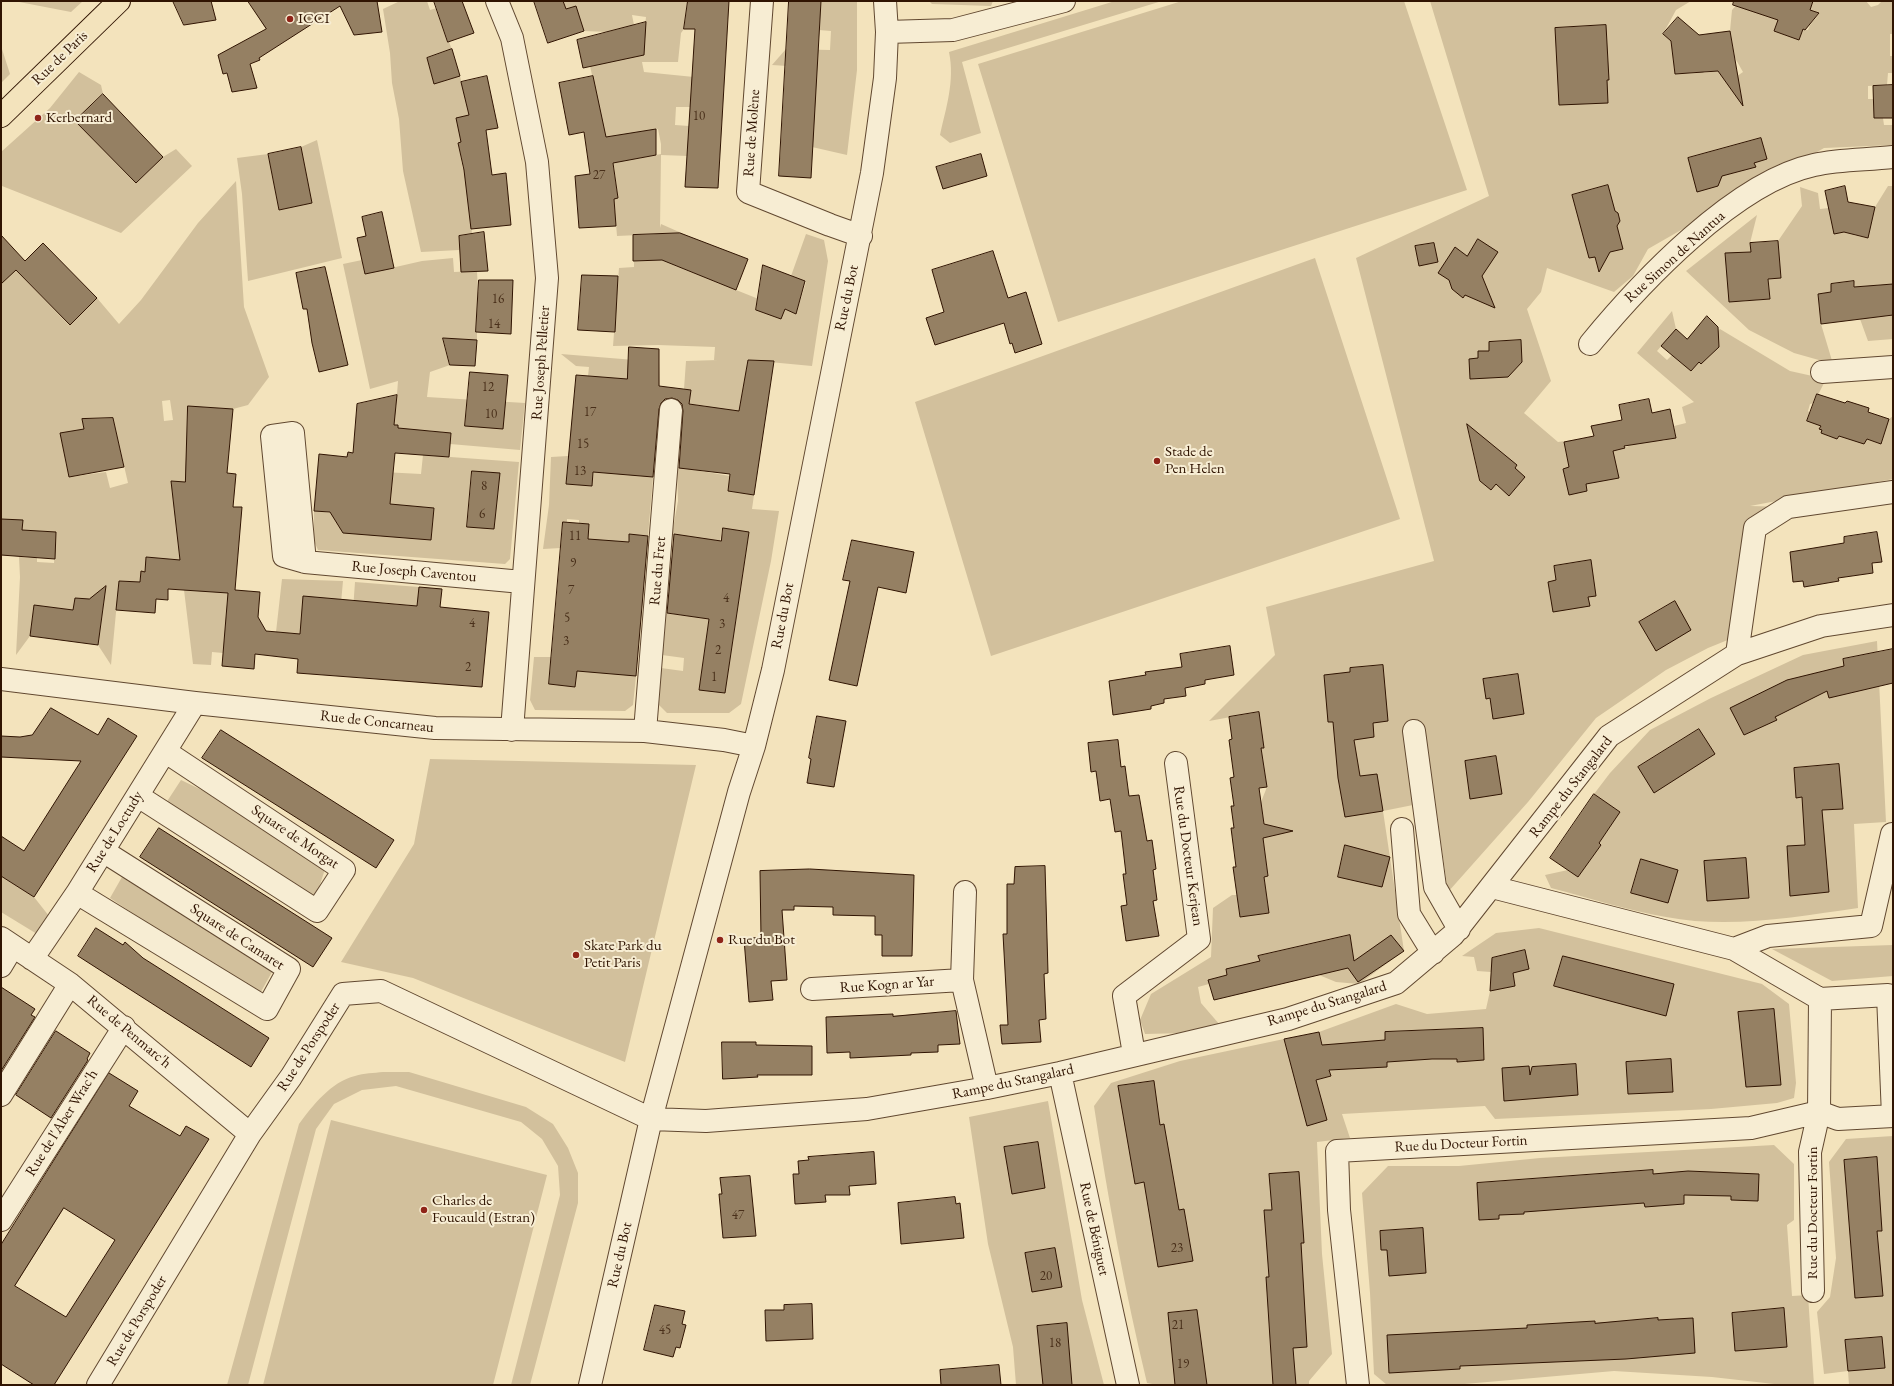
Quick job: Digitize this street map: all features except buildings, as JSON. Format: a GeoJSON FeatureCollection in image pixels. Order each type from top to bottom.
{"type":"FeatureCollection","features":[{"type":"Feature","properties":{"kind":"main road","name":"Rue de Paris"},"geometry":{"type":"LineString","coordinates":[[1,116],[119,1]]}},
{"type":"Feature","properties":{"kind":"street","name":"Rue Joseph Pelletier"},"geometry":{"type":"LineString","coordinates":[[497,1],[512,38],[536,162],[547,278],[534,459],[522,582],[512,730]]}},
{"type":"Feature","properties":{"kind":"street","name":"Rue de Molène"},"geometry":{"type":"LineString","coordinates":[[762,1],[748,192],[861,236]]}},
{"type":"Feature","properties":{"kind":"street","name":"Rue du Bot"},"geometry":{"type":"LineString","coordinates":[[590,1385],[651,1120],[737,800],[754,746],[773,670],[852,270],[861,236],[872,173],[884,85],[887,32],[885,1]]}},
{"type":"Feature","properties":{"kind":"street"},"geometry":{"type":"LineString","coordinates":[[887,32],[954,30],[1064,1]]}},
{"type":"Feature","properties":{"kind":"street","name":"Rue Simon de Nantua"},"geometry":{"type":"LineString","coordinates":[[1590,344],[1621,306],[1667,261],[1721,214],[1776,178],[1815,165],[1893,157]]}},
{"type":"Feature","properties":{"kind":"street"},"geometry":{"type":"LineString","coordinates":[[1822,372],[1893,367]]}},
{"type":"Feature","properties":{"kind":"street","name":"Rue du Fret"},"geometry":{"type":"LineString","coordinates":[[645,731],[671,410]]}},
{"type":"Feature","properties":{"kind":"street","name":"Rue Joseph Caventou"},"geometry":{"type":"LineString","coordinates":[[305,562],[293,433],[272,436],[284,556],[305,562],[522,582]]}},
{"type":"Feature","properties":{"kind":"street"},"geometry":{"type":"LineString","coordinates":[[1737,654],[1755,528],[1788,507],[1893,492]]}},
{"type":"Feature","properties":{"kind":"street","name":"Rampe du Stangalard"},"geometry":{"type":"LineString","coordinates":[[651,1120],[706,1121],[867,1109],[987,1088],[1060,1073],[1134,1054],[1288,1019],[1396,983],[1433,953],[1459,928],[1609,736],[1737,654],[1821,626],[1893,615]]}},
{"type":"Feature","properties":{"kind":"street","name":"Rue de Concarneau"},"geometry":{"type":"LineString","coordinates":[[1,679],[435,728],[645,731],[724,740],[754,746]]}},
{"type":"Feature","properties":{"kind":"street","name":"Rue de Loctudy"},"geometry":{"type":"LineString","coordinates":[[32,959],[77,893],[166,752],[195,702]]}},
{"type":"Feature","properties":{"kind":"street"},"geometry":{"type":"LineString","coordinates":[[1414,731],[1435,887],[1459,928]]}},
{"type":"Feature","properties":{"kind":"street","name":"Square de Morgat"},"geometry":{"type":"LineString","coordinates":[[138,796],[318,911],[344,870],[166,752]]}},
{"type":"Feature","properties":{"kind":"street","name":"Rue du Docteur Kerjean"},"geometry":{"type":"LineString","coordinates":[[1134,1054],[1124,996],[1200,939],[1176,763]]}},
{"type":"Feature","properties":{"kind":"street"},"geometry":{"type":"LineString","coordinates":[[1402,829],[1409,914],[1433,953]]}},
{"type":"Feature","properties":{"kind":"street"},"geometry":{"type":"LineString","coordinates":[[1734,949],[1768,936],[1871,926],[1892,834]]}},
{"type":"Feature","properties":{"kind":"street","name":"Square de Camaret"},"geometry":{"type":"LineString","coordinates":[[77,893],[267,1009],[289,969],[103,851]]}},
{"type":"Feature","properties":{"kind":"street"},"geometry":{"type":"LineString","coordinates":[[1492,887],[1734,949],[1820,999],[1888,995],[1893,1116],[1838,1119],[1819,1112]]}},
{"type":"Feature","properties":{"kind":"street"},"geometry":{"type":"LineString","coordinates":[[965,892],[962,980],[987,1088]]}},
{"type":"Feature","properties":{"kind":"street"},"geometry":{"type":"LineString","coordinates":[[1,966],[7,942]]}},
{"type":"Feature","properties":{"kind":"street","name":"Rue de Penmarc'h"},"geometry":{"type":"LineString","coordinates":[[7,942],[70,984],[124,1027],[250,1134]]}},
{"type":"Feature","properties":{"kind":"street","name":"Rue Kogn ar Yar"},"geometry":{"type":"LineString","coordinates":[[812,989],[962,980]]}},
{"type":"Feature","properties":{"kind":"street"},"geometry":{"type":"LineString","coordinates":[[1,1095],[70,984]]}},
{"type":"Feature","properties":{"kind":"street","name":"Rue de Porspoder"},"geometry":{"type":"LineString","coordinates":[[98,1385],[250,1134],[291,1077],[343,994],[381,992],[651,1120]]}},
{"type":"Feature","properties":{"kind":"street","name":"Rue du Docteur Fortin"},"geometry":{"type":"LineString","coordinates":[[1813,1291],[1810,1152],[1819,1112],[1820,999]]}},
{"type":"Feature","properties":{"kind":"street","name":"Rue de l'Aber Wrac'h"},"geometry":{"type":"LineString","coordinates":[[1,1220],[124,1027]]}},
{"type":"Feature","properties":{"kind":"street","name":"Rue de Béniguet"},"geometry":{"type":"LineString","coordinates":[[1060,1073],[1128,1385]]}},
{"type":"Feature","properties":{"kind":"street","name":"Rue du Docteur Fortin"},"geometry":{"type":"LineString","coordinates":[[1358,1385],[1339,1210],[1337,1151],[1751,1128],[1819,1112]]}},
{"type":"Feature","properties":{"kind":"shaded area"},"geometry":{"type":"Polygon","coordinates":[[[14,1],[83,1],[71,12],[14,1]]]}},
{"type":"Feature","properties":{"kind":"shaded area"},"geometry":{"type":"Polygon","coordinates":[[[400,1],[427,1],[430,10],[437,8],[452,50],[427,58],[434,84],[460,76],[469,115],[461,142],[458,143],[463,169],[466,169],[472,234],[459,236],[459,250],[421,252],[403,171],[399,119],[392,83],[390,53],[383,9],[400,1]]]}},
{"type":"Feature","properties":{"kind":"shaded area"},"geometry":{"type":"Polygon","coordinates":[[[563,1],[697,1],[681,33],[678,62],[642,62],[644,72],[704,78],[691,107],[676,107],[675,125],[689,126],[688,156],[661,155],[660,228],[661,224],[686,235],[674,265],[766,302],[762,312],[781,319],[785,309],[796,314],[806,282],[791,276],[806,234],[824,240],[828,261],[812,366],[748,360],[739,411],[699,445],[679,443],[682,414],[704,417],[706,406],[689,404],[691,390],[684,389],[686,361],[718,360],[714,360],[715,347],[658,345],[613,346],[619,268],[634,267],[634,261],[660,260],[660,234],[617,236],[614,199],[618,198],[612,150],[603,151],[598,102],[590,66],[609,32],[584,31],[576,6],[566,9],[563,1]],[[632,15],[634,25],[645,26],[646,17],[632,15]],[[658,129],[632,133],[636,159],[661,154],[658,129]]]}},
{"type":"Feature","properties":{"kind":"shaded area"},"geometry":{"type":"Polygon","coordinates":[[[821,1],[857,1],[857,70],[847,155],[812,147],[803,67],[772,65],[786,49],[830,50],[831,31],[819,30],[821,1]]]}},
{"type":"Feature","properties":{"kind":"shaded area"},"geometry":{"type":"Polygon","coordinates":[[[929,1],[993,1],[991,6],[932,4],[929,1]]]}},
{"type":"Feature","properties":{"kind":"shaded area"},"geometry":{"type":"Polygon","coordinates":[[[1115,1],[1162,1],[962,62],[981,133],[950,143],[940,135],[950,84],[951,63],[949,52],[1115,1]]]}},
{"type":"Feature","properties":{"kind":"shaded area"},"geometry":{"type":"Polygon","coordinates":[[[1182,1],[1404,1],[1467,190],[1058,322],[978,64],[1182,1]]]}},
{"type":"Feature","properties":{"kind":"shaded area"},"geometry":{"type":"Polygon","coordinates":[[[1430,1],[1691,1],[1676,10],[1663,34],[1671,41],[1675,74],[1697,73],[1701,70],[1704,73],[1718,71],[1727,83],[1743,72],[1735,58],[1730,31],[1732,10],[1740,1],[1778,20],[1774,31],[1799,40],[1803,29],[1808,30],[1819,14],[1810,10],[1813,1],[1866,1],[1871,7],[1878,5],[1882,1],[1893,1],[1893,34],[1890,34],[1890,56],[1893,56],[1893,73],[1888,73],[1887,85],[1868,86],[1868,99],[1873,99],[1874,118],[1883,118],[1884,125],[1893,125],[1893,145],[1824,148],[1648,249],[1633,276],[1614,292],[1547,268],[1541,292],[1527,309],[1551,381],[1524,413],[1558,442],[1580,439],[1595,442],[1591,426],[1618,421],[1625,448],[1636,442],[1659,439],[1663,441],[1676,437],[1674,426],[1686,423],[1682,407],[1694,402],[1637,353],[1672,311],[1676,329],[1657,351],[1667,360],[1672,355],[1691,371],[1699,362],[1701,364],[1719,347],[1719,344],[1712,337],[1720,329],[1790,371],[1826,379],[1814,403],[1810,404],[1808,411],[1821,426],[1819,429],[1822,430],[1821,433],[1837,439],[1839,436],[1867,439],[1881,444],[1889,419],[1893,416],[1893,479],[1750,506],[1788,507],[1755,528],[1740,635],[1708,648],[1666,670],[1596,718],[1528,802],[1448,892],[1428,752],[1413,805],[1383,811],[1404,951],[1359,984],[1336,982],[1319,975],[1252,991],[1246,965],[1226,970],[1227,975],[1209,980],[1209,984],[1198,987],[1201,1003],[1220,1025],[1186,1033],[1145,1034],[1140,1020],[1151,994],[1211,957],[1213,908],[1232,895],[1237,895],[1240,917],[1269,913],[1264,877],[1268,876],[1263,838],[1266,837],[1261,802],[1267,787],[1261,748],[1264,748],[1258,712],[1209,721],[1275,655],[1266,607],[1434,561],[1356,258],[1489,196],[1430,1]]]}},
{"type":"Feature","properties":{"kind":"shaded area"},"geometry":{"type":"Polygon","coordinates":[[[1,46],[10,74],[1,83],[1,46]]]}},
{"type":"Feature","properties":{"kind":"shaded area"},"geometry":{"type":"Polygon","coordinates":[[[79,72],[101,85],[103,94],[76,121],[136,183],[163,157],[176,149],[192,166],[121,233],[2,186],[1,187],[1,152],[50,108],[79,72]]]}},
{"type":"Feature","properties":{"kind":"shaded area"},"geometry":{"type":"Polygon","coordinates":[[[317,140],[342,258],[248,281],[242,194],[237,158],[268,154],[279,210],[312,203],[301,147],[317,140]]]}},
{"type":"Feature","properties":{"kind":"shaded area"},"geometry":{"type":"Polygon","coordinates":[[[236,181],[244,307],[269,377],[248,405],[233,409],[201,407],[190,482],[171,481],[183,576],[165,573],[167,559],[146,557],[145,572],[141,571],[140,582],[119,581],[111,665],[98,645],[104,601],[75,598],[73,610],[34,605],[30,636],[16,655],[20,577],[19,557],[37,558],[37,562],[54,563],[56,532],[22,530],[22,520],[1,519],[1,284],[16,270],[69,325],[97,298],[119,324],[141,300],[198,223],[236,181]],[[170,400],[162,401],[164,421],[173,420],[170,400]],[[113,418],[82,419],[84,429],[60,433],[69,477],[106,472],[110,488],[128,483],[113,418]]]}},
{"type":"Feature","properties":{"kind":"shaded area"},"geometry":{"type":"Polygon","coordinates":[[[1888,186],[1893,186],[1893,284],[1876,285],[1893,315],[1893,339],[1868,341],[1860,319],[1854,282],[1831,284],[1831,292],[1818,294],[1821,324],[1833,364],[1794,353],[1749,330],[1686,271],[1757,215],[1750,243],[1751,252],[1725,254],[1735,285],[1737,302],[1770,299],[1768,279],[1781,278],[1778,241],[1802,206],[1800,187],[1818,193],[1820,209],[1829,208],[1854,235],[1867,238],[1875,207],[1888,186]]]}},
{"type":"Feature","properties":{"kind":"shaded area"},"geometry":{"type":"Polygon","coordinates":[[[453,258],[454,272],[477,271],[478,292],[485,293],[477,330],[477,340],[443,338],[450,365],[430,372],[427,397],[525,403],[520,450],[450,444],[451,433],[425,430],[424,442],[387,424],[396,407],[398,381],[370,389],[343,264],[362,260],[365,274],[422,261],[453,258]]]}},
{"type":"Feature","properties":{"kind":"shaded area","name":"Stade de Pen Helen"},"geometry":{"type":"Polygon","coordinates":[[[1315,258],[1400,519],[991,656],[915,402],[1315,258]]]}},
{"type":"Feature","properties":{"kind":"shaded area"},"geometry":{"type":"Polygon","coordinates":[[[561,354],[659,362],[660,391],[588,376],[589,367],[576,366],[561,354]]]}},
{"type":"Feature","properties":{"kind":"shaded area"},"geometry":{"type":"Polygon","coordinates":[[[598,419],[653,477],[648,536],[629,534],[629,542],[623,541],[621,565],[636,676],[633,705],[625,711],[535,710],[530,700],[534,657],[552,657],[550,684],[575,687],[589,524],[579,523],[579,520],[567,519],[567,522],[563,522],[561,548],[543,549],[549,505],[551,457],[568,456],[566,484],[592,486],[598,419]]]}},
{"type":"Feature","properties":{"kind":"shaded area"},"geometry":{"type":"Polygon","coordinates":[[[423,455],[519,462],[510,559],[505,564],[318,550],[314,541],[314,511],[379,517],[383,472],[421,474],[423,455]],[[472,471],[467,526],[494,529],[499,473],[472,471]],[[407,506],[431,540],[434,508],[407,506]]]}},
{"type":"Feature","properties":{"kind":"shaded area"},"geometry":{"type":"Polygon","coordinates":[[[677,467],[730,476],[728,491],[754,495],[752,509],[779,511],[771,561],[741,704],[729,713],[667,713],[659,705],[661,668],[683,671],[684,658],[662,655],[665,613],[687,616],[689,594],[667,591],[670,562],[691,565],[694,537],[672,534],[678,501],[677,467]],[[722,528],[699,689],[725,693],[749,532],[722,528]]]}},
{"type":"Feature","properties":{"kind":"shaded area"},"geometry":{"type":"Polygon","coordinates":[[[282,579],[343,581],[341,603],[300,634],[276,632],[282,579]]]}},
{"type":"Feature","properties":{"kind":"shaded area"},"geometry":{"type":"Polygon","coordinates":[[[355,582],[419,587],[417,609],[408,627],[409,605],[378,602],[351,638],[355,582]]]}},
{"type":"Feature","properties":{"kind":"shaded area"},"geometry":{"type":"Polygon","coordinates":[[[229,589],[223,653],[212,652],[211,665],[193,664],[184,590],[229,589]]]}},
{"type":"Feature","properties":{"kind":"shaded area"},"geometry":{"type":"Polygon","coordinates":[[[1877,641],[1886,822],[1854,824],[1858,908],[1786,918],[1738,922],[1714,922],[1666,917],[1637,911],[1551,888],[1545,875],[1568,870],[1578,877],[1601,845],[1599,843],[1620,812],[1594,794],[1610,773],[1650,730],[1711,698],[1803,655],[1877,641]]]}},
{"type":"Feature","properties":{"kind":"shaded area"},"geometry":{"type":"Polygon","coordinates":[[[430,759],[696,765],[625,1062],[413,978],[341,962],[414,844],[430,759]]]}},
{"type":"Feature","properties":{"kind":"shaded area"},"geometry":{"type":"Polygon","coordinates":[[[181,780],[206,792],[326,866],[314,903],[166,803],[181,780]]]}},
{"type":"Feature","properties":{"kind":"shaded area"},"geometry":{"type":"Polygon","coordinates":[[[1,876],[34,897],[49,916],[37,934],[1,912],[1,876]]]}},
{"type":"Feature","properties":{"kind":"shaded area"},"geometry":{"type":"Polygon","coordinates":[[[122,877],[272,972],[258,997],[110,898],[122,877]]]}},
{"type":"Feature","properties":{"kind":"shaded area"},"geometry":{"type":"Polygon","coordinates":[[[1539,928],[1762,984],[1789,1004],[1796,1083],[1794,1098],[1777,1103],[1711,1109],[1495,1119],[1485,1106],[1342,1114],[1350,1138],[1317,1142],[1322,1254],[1332,1354],[1309,1381],[1309,1385],[1158,1385],[1147,1383],[1131,1314],[1105,1176],[1094,1106],[1111,1083],[1180,1061],[1284,1039],[1297,1086],[1331,1076],[1319,1032],[1396,1004],[1427,1014],[1486,1009],[1490,991],[1491,972],[1477,971],[1474,957],[1462,956],[1496,933],[1539,928]]]}},
{"type":"Feature","properties":{"kind":"shaded area"},"geometry":{"type":"Polygon","coordinates":[[[1893,945],[1893,976],[1832,981],[1772,949],[1893,945]]]}},
{"type":"Feature","properties":{"kind":"shaded area"},"geometry":{"type":"Polygon","coordinates":[[[383,1072],[409,1072],[526,1107],[553,1124],[568,1148],[578,1173],[578,1203],[530,1385],[511,1385],[560,1195],[558,1166],[542,1139],[521,1122],[396,1086],[362,1090],[334,1104],[316,1129],[248,1385],[227,1385],[299,1124],[323,1095],[338,1083],[358,1075],[383,1072]]]}},
{"type":"Feature","properties":{"kind":"shaded area"},"geometry":{"type":"Polygon","coordinates":[[[1048,1101],[1082,1300],[1104,1385],[1016,1385],[1013,1347],[988,1244],[969,1117],[1048,1101]]]}},
{"type":"Feature","properties":{"kind":"shaded area"},"geometry":{"type":"Polygon","coordinates":[[[331,1120],[547,1175],[493,1385],[263,1385],[331,1120]]]}},
{"type":"Feature","properties":{"kind":"shaded area"},"geometry":{"type":"Polygon","coordinates":[[[1893,1136],[1893,1385],[1849,1385],[1848,1371],[1824,1374],[1817,1312],[1830,1297],[1836,1258],[1829,1162],[1846,1139],[1893,1136]]]}},
{"type":"Feature","properties":{"kind":"shaded area"},"geometry":{"type":"Polygon","coordinates":[[[1774,1145],[1794,1164],[1794,1220],[1787,1225],[1792,1296],[1808,1295],[1814,1385],[1783,1385],[1712,1377],[1614,1371],[1453,1385],[1387,1385],[1374,1374],[1370,1293],[1362,1193],[1388,1166],[1459,1166],[1540,1158],[1774,1145]]]}},
{"type":"Feature","properties":{"kind":"place","name":"ICCI"},"geometry":{"type":"Point","coordinates":[290,19]}},
{"type":"Feature","properties":{"kind":"place","name":"Kerbernard"},"geometry":{"type":"Point","coordinates":[38,118]}},
{"type":"Feature","properties":{"kind":"place","name":"Stade de Pen Helen"},"geometry":{"type":"Point","coordinates":[1157,461]}},
{"type":"Feature","properties":{"kind":"place","name":"Rue du Bot"},"geometry":{"type":"Point","coordinates":[720,940]}},
{"type":"Feature","properties":{"kind":"place","name":"Skate Park du Petit Paris"},"geometry":{"type":"Point","coordinates":[576,955]}},
{"type":"Feature","properties":{"kind":"place","name":"Charles de Foucauld (Estran)"},"geometry":{"type":"Point","coordinates":[424,1210]}}]}
